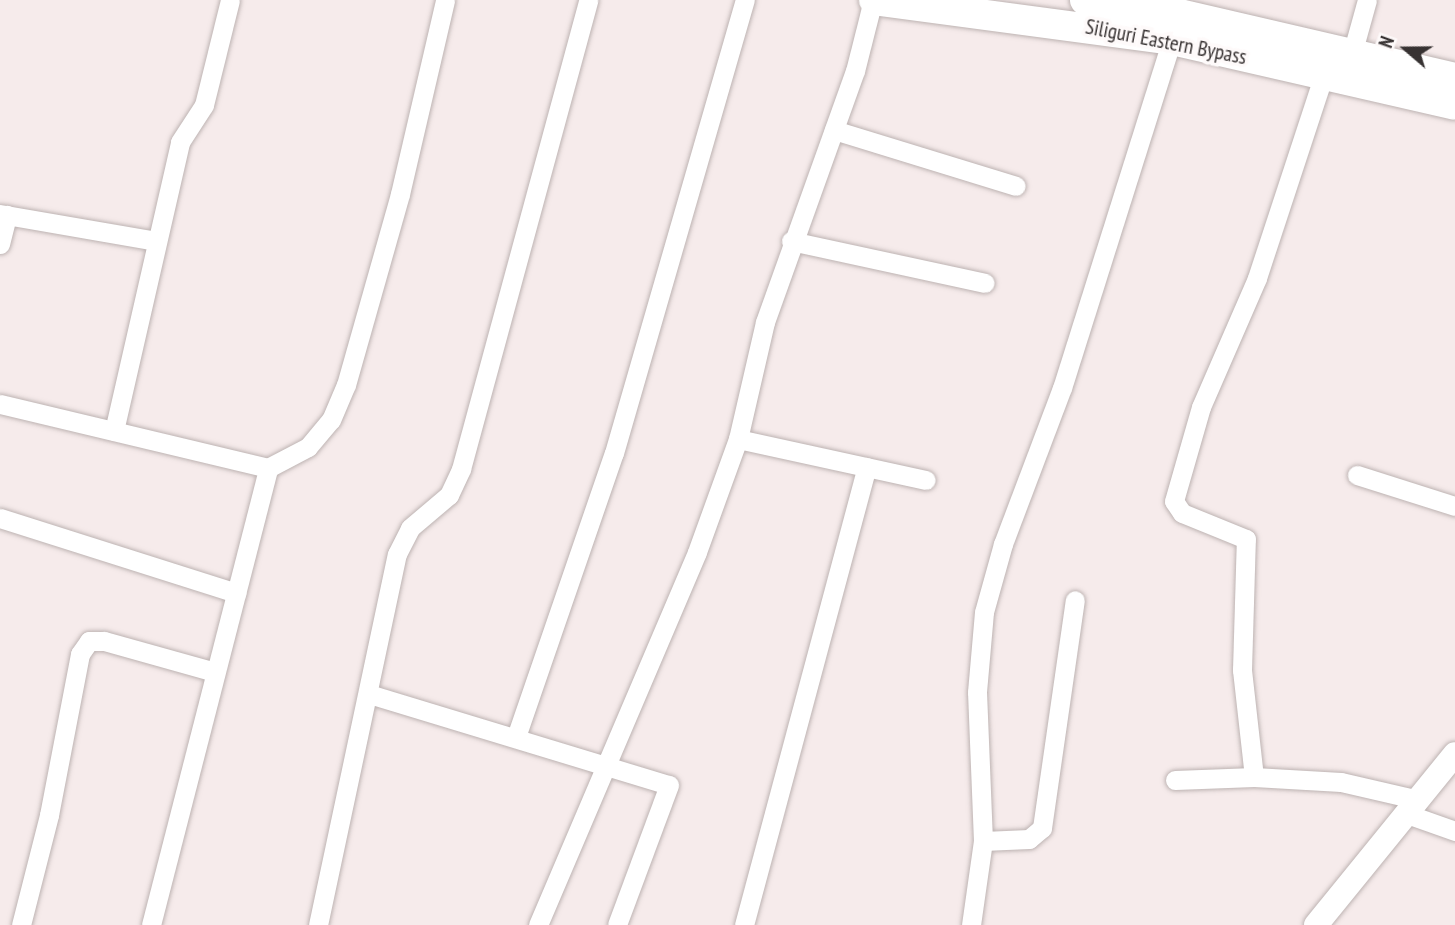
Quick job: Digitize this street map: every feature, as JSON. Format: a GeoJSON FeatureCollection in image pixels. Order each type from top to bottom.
{"type":"FeatureCollection","features":[{"type":"Feature","properties":{"kind":"main road","name":"Siliguri Eastern Bypass"},"geometry":{"type":"LineString","coordinates":[[874,0],[1179,18],[1322,77],[1455,106]]}},
{"type":"Feature","properties":{"kind":"main road","name":"Siliguri Eastern Bypass"},"geometry":{"type":"LineString","coordinates":[[1086,0],[1352,54],[1455,78]]}},
{"type":"Feature","properties":{"kind":"street"},"geometry":{"type":"LineString","coordinates":[[114,431],[180,142],[204,106],[230,0]]}},
{"type":"Feature","properties":{"kind":"street"},"geometry":{"type":"LineString","coordinates":[[0,404],[268,468],[308,447],[331,420],[346,385],[400,194],[445,0]]}},
{"type":"Feature","properties":{"kind":"street"},"geometry":{"type":"LineString","coordinates":[[318,925],[397,554],[410,528],[449,495],[461,469],[588,0]]}},
{"type":"Feature","properties":{"kind":"street"},"geometry":{"type":"LineString","coordinates":[[516,737],[614,453],[745,0]]}},
{"type":"Feature","properties":{"kind":"street"},"geometry":{"type":"LineString","coordinates":[[538,925],[697,552],[738,439],[765,322],[791,241],[834,130],[874,0]]}},
{"type":"Feature","properties":{"kind":"street"},"geometry":{"type":"LineString","coordinates":[[1352,54],[1367,0]]}},
{"type":"Feature","properties":{"kind":"street"},"geometry":{"type":"LineString","coordinates":[[971,925],[984,841],[977,692],[984,612],[1003,544],[1062,388],[1179,18]]}},
{"type":"Feature","properties":{"kind":"street"},"geometry":{"type":"LineString","coordinates":[[1254,777],[1242,670],[1246,539],[1182,513],[1174,501],[1201,407],[1257,278],[1322,77]]}},
{"type":"Feature","properties":{"kind":"street"},"geometry":{"type":"LineString","coordinates":[[834,130],[1016,186]]}},
{"type":"Feature","properties":{"kind":"street"},"geometry":{"type":"LineString","coordinates":[[0,244],[3,214],[156,241]]}},
{"type":"Feature","properties":{"kind":"street"},"geometry":{"type":"LineString","coordinates":[[791,241],[985,283]]}},
{"type":"Feature","properties":{"kind":"street"},"geometry":{"type":"LineString","coordinates":[[738,439],[926,480]]}},
{"type":"Feature","properties":{"kind":"street"},"geometry":{"type":"LineString","coordinates":[[744,925],[867,467]]}},
{"type":"Feature","properties":{"kind":"street"},"geometry":{"type":"LineString","coordinates":[[151,925],[268,468]]}},
{"type":"Feature","properties":{"kind":"street"},"geometry":{"type":"LineString","coordinates":[[1357,475],[1455,506]]}},
{"type":"Feature","properties":{"kind":"street"},"geometry":{"type":"LineString","coordinates":[[0,518],[236,593]]}},
{"type":"Feature","properties":{"kind":"street"},"geometry":{"type":"LineString","coordinates":[[984,841],[1030,839],[1042,828],[1075,600]]}},
{"type":"Feature","properties":{"kind":"street"},"geometry":{"type":"LineString","coordinates":[[21,925],[49,815],[80,654],[89,641],[104,641],[215,672]]}},
{"type":"Feature","properties":{"kind":"street"},"geometry":{"type":"LineString","coordinates":[[369,694],[669,785],[617,925]]}},
{"type":"Feature","properties":{"kind":"street"},"geometry":{"type":"LineString","coordinates":[[1317,925],[1455,754]]}},
{"type":"Feature","properties":{"kind":"street"},"geometry":{"type":"LineString","coordinates":[[1175,780],[1254,777],[1341,782],[1413,807],[1455,831]]}}]}
